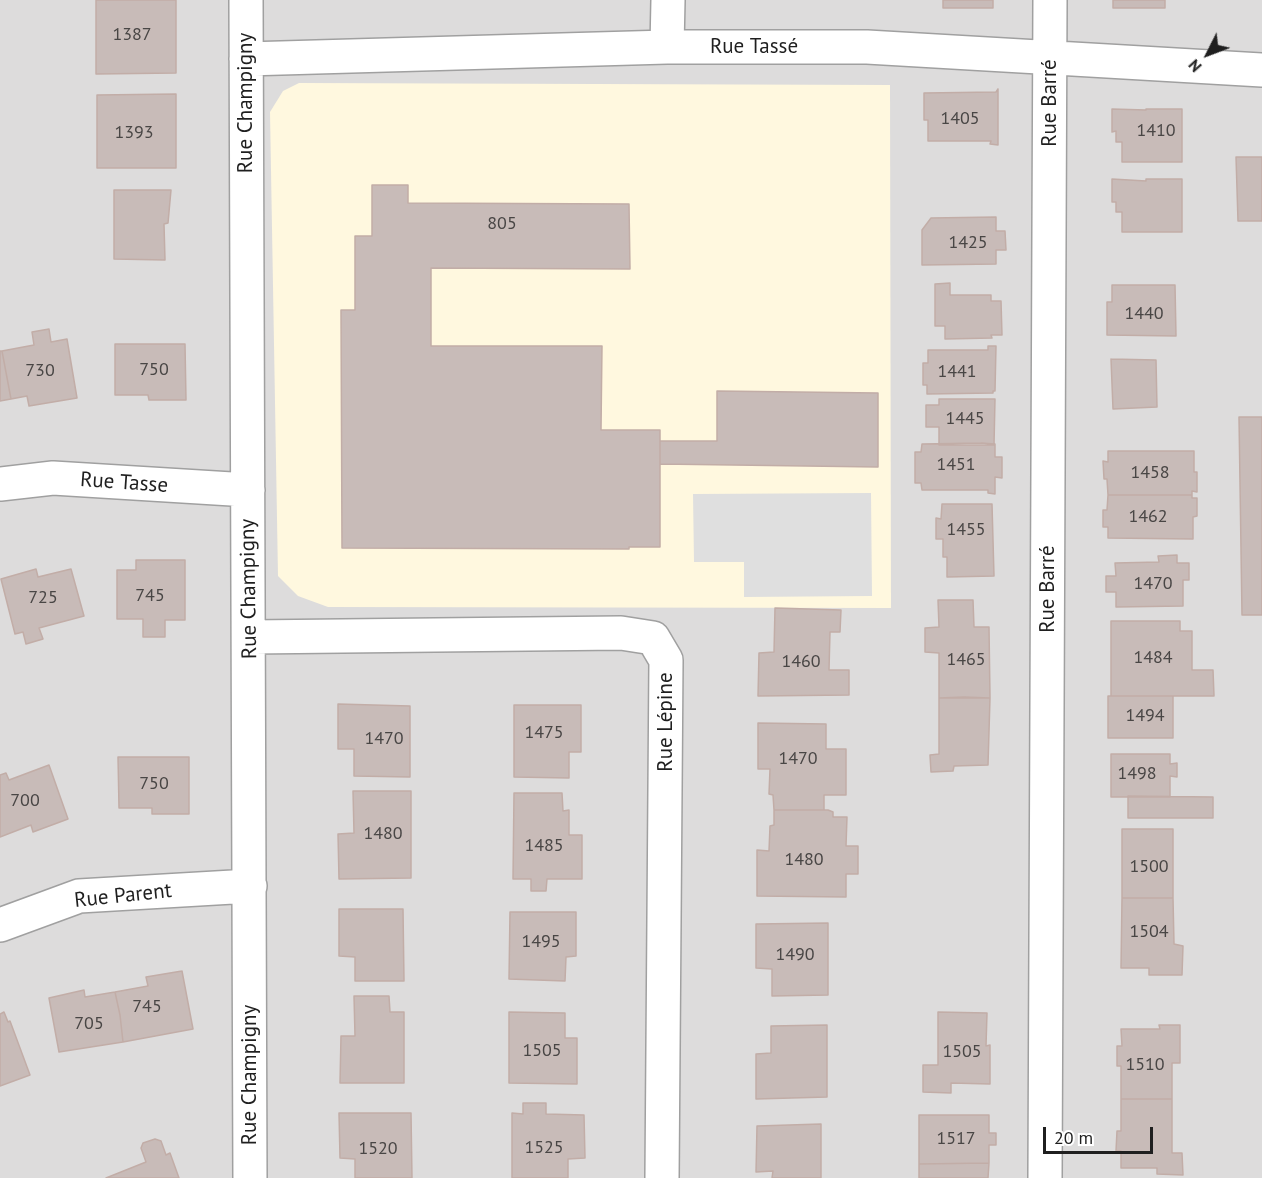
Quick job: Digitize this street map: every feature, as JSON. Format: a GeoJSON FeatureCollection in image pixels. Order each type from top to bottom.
{"type":"FeatureCollection","features":[{"type":"Feature","properties":{"kind":"street","name":"Rue Champigny"},"geometry":{"type":"LineString","coordinates":[[246,0],[250,637],[250,1178]]}},
{"type":"Feature","properties":{"kind":"street"},"geometry":{"type":"LineString","coordinates":[[667,47],[668,0]]}},
{"type":"Feature","properties":{"kind":"street","name":"Rue Barré"},"geometry":{"type":"LineString","coordinates":[[1045,1178],[1050,0]]}},
{"type":"Feature","properties":{"kind":"street","name":"Rue Tassé"},"geometry":{"type":"LineString","coordinates":[[246,59],[667,47],[867,47],[1262,70]]}},
{"type":"Feature","properties":{"kind":"street","name":"Rue Tasse"},"geometry":{"type":"LineString","coordinates":[[0,484],[52,478],[248,490]]}},
{"type":"Feature","properties":{"kind":"street","name":"Rue Lépine"},"geometry":{"type":"LineString","coordinates":[[250,637],[621,633],[652,638],[666,660],[662,1178]]}},
{"type":"Feature","properties":{"kind":"street","name":"Rue Parent"},"geometry":{"type":"LineString","coordinates":[[0,925],[79,896],[250,886]]}},
{"type":"Feature","properties":{"kind":"shaded area"},"geometry":{"type":"Polygon","coordinates":[[[0,0],[1262,0],[1262,1178],[0,1178],[0,0]]]}},
{"type":"Feature","properties":{"kind":"shaded area"},"geometry":{"type":"Polygon","coordinates":[[[299,83],[890,85],[891,608],[328,607],[298,596],[278,576],[270,112],[283,91],[299,83]]]}},
{"type":"Feature","properties":{"kind":"shaded area"},"geometry":{"type":"Polygon","coordinates":[[[871,493],[872,596],[744,597],[744,562],[694,562],[693,494],[871,493]]]}},
{"type":"Feature","properties":{"kind":"building"},"geometry":{"type":"Polygon","coordinates":[[[96,0],[176,0],[176,73],[96,74],[96,0]]]}},
{"type":"Feature","properties":{"kind":"building"},"geometry":{"type":"Polygon","coordinates":[[[943,0],[993,0],[993,8],[943,8],[943,0]]]}},
{"type":"Feature","properties":{"kind":"building"},"geometry":{"type":"Polygon","coordinates":[[[1113,0],[1165,0],[1165,8],[1113,8],[1113,0]]]}},
{"type":"Feature","properties":{"kind":"building"},"geometry":{"type":"Polygon","coordinates":[[[998,89],[998,145],[990,144],[991,141],[928,141],[928,120],[924,120],[924,93],[996,92],[998,89]]]}},
{"type":"Feature","properties":{"kind":"building"},"geometry":{"type":"Polygon","coordinates":[[[176,94],[176,168],[97,168],[97,95],[176,94]]]}},
{"type":"Feature","properties":{"kind":"building"},"geometry":{"type":"Polygon","coordinates":[[[1112,109],[1182,109],[1182,162],[1122,162],[1122,142],[1116,142],[1116,131],[1112,132],[1112,109]]]}},
{"type":"Feature","properties":{"kind":"building"},"geometry":{"type":"Polygon","coordinates":[[[1236,157],[1262,157],[1262,221],[1238,221],[1236,157]]]}},
{"type":"Feature","properties":{"kind":"building"},"geometry":{"type":"Polygon","coordinates":[[[1112,179],[1146,181],[1146,179],[1182,179],[1182,232],[1122,232],[1122,212],[1116,212],[1116,202],[1112,202],[1112,179]]]}},
{"type":"Feature","properties":{"kind":"building"},"geometry":{"type":"Polygon","coordinates":[[[372,185],[408,185],[408,203],[629,204],[630,269],[431,268],[431,346],[602,346],[601,430],[660,430],[660,547],[629,547],[629,549],[342,548],[341,310],[355,310],[355,236],[372,236],[372,185]]]}},
{"type":"Feature","properties":{"kind":"building"},"geometry":{"type":"Polygon","coordinates":[[[114,190],[171,190],[168,223],[164,224],[165,260],[114,259],[114,190]]]}},
{"type":"Feature","properties":{"kind":"building"},"geometry":{"type":"Polygon","coordinates":[[[996,217],[996,231],[1005,231],[1006,250],[996,250],[996,264],[922,265],[922,230],[931,218],[996,217]]]}},
{"type":"Feature","properties":{"kind":"building"},"geometry":{"type":"Polygon","coordinates":[[[950,283],[950,295],[991,295],[991,301],[1001,301],[1002,335],[991,335],[992,338],[945,339],[945,326],[935,326],[935,284],[950,283]]]}},
{"type":"Feature","properties":{"kind":"building"},"geometry":{"type":"Polygon","coordinates":[[[1112,285],[1175,285],[1176,336],[1107,335],[1107,302],[1112,302],[1112,285]]]}},
{"type":"Feature","properties":{"kind":"building"},"geometry":{"type":"Polygon","coordinates":[[[49,329],[51,342],[67,339],[77,398],[29,406],[27,396],[11,399],[2,351],[34,345],[32,332],[49,329]]]}},
{"type":"Feature","properties":{"kind":"building"},"geometry":{"type":"Polygon","coordinates":[[[115,344],[185,344],[186,400],[149,400],[148,395],[115,395],[115,344]]]}},
{"type":"Feature","properties":{"kind":"building"},"geometry":{"type":"Polygon","coordinates":[[[988,346],[996,346],[995,391],[993,393],[927,394],[927,385],[923,385],[923,363],[928,363],[928,350],[988,350],[988,346]]]}},
{"type":"Feature","properties":{"kind":"building"},"geometry":{"type":"Polygon","coordinates":[[[0,351],[2,351],[11,399],[0,401],[0,351]]]}},
{"type":"Feature","properties":{"kind":"building"},"geometry":{"type":"Polygon","coordinates":[[[1111,359],[1156,360],[1157,407],[1113,409],[1111,359]]]}},
{"type":"Feature","properties":{"kind":"building"},"geometry":{"type":"Polygon","coordinates":[[[717,391],[878,393],[878,467],[660,464],[660,441],[717,441],[717,391]]]}},
{"type":"Feature","properties":{"kind":"building"},"geometry":{"type":"Polygon","coordinates":[[[939,399],[995,399],[994,445],[939,445],[939,427],[926,427],[926,405],[939,405],[939,399]]]}},
{"type":"Feature","properties":{"kind":"building"},"geometry":{"type":"Polygon","coordinates":[[[1239,417],[1262,417],[1262,615],[1242,615],[1239,417]]]}},
{"type":"Feature","properties":{"kind":"building"},"geometry":{"type":"Polygon","coordinates":[[[922,444],[995,444],[995,457],[1002,457],[1002,478],[995,477],[995,494],[988,493],[988,490],[922,490],[921,483],[915,483],[915,452],[921,452],[922,444]]]}},
{"type":"Feature","properties":{"kind":"building"},"geometry":{"type":"Polygon","coordinates":[[[1108,451],[1194,451],[1197,492],[1192,491],[1192,495],[1108,495],[1103,461],[1108,462],[1108,451]]]}},
{"type":"Feature","properties":{"kind":"building"},"geometry":{"type":"Polygon","coordinates":[[[1108,495],[1192,495],[1192,498],[1197,498],[1197,516],[1193,517],[1193,539],[1108,538],[1108,527],[1103,527],[1103,510],[1107,510],[1108,495]]]}},
{"type":"Feature","properties":{"kind":"building"},"geometry":{"type":"Polygon","coordinates":[[[942,504],[992,504],[994,576],[947,577],[947,557],[943,557],[943,539],[936,539],[936,518],[941,519],[942,504]]]}},
{"type":"Feature","properties":{"kind":"building"},"geometry":{"type":"Polygon","coordinates":[[[1177,555],[1177,563],[1189,563],[1189,580],[1183,580],[1183,606],[1116,607],[1116,592],[1106,592],[1106,576],[1116,576],[1115,563],[1159,562],[1158,556],[1177,555]]]}},
{"type":"Feature","properties":{"kind":"building"},"geometry":{"type":"Polygon","coordinates":[[[136,560],[185,560],[185,620],[165,620],[165,637],[143,637],[143,619],[117,619],[117,570],[136,570],[136,560]]]}},
{"type":"Feature","properties":{"kind":"building"},"geometry":{"type":"Polygon","coordinates":[[[36,569],[38,577],[71,569],[84,616],[39,628],[43,639],[26,644],[23,632],[15,634],[1,579],[36,569]]]}},
{"type":"Feature","properties":{"kind":"building"},"geometry":{"type":"Polygon","coordinates":[[[938,600],[973,600],[974,627],[989,627],[990,698],[939,698],[939,653],[925,652],[925,628],[939,627],[938,600]]]}},
{"type":"Feature","properties":{"kind":"building"},"geometry":{"type":"Polygon","coordinates":[[[775,608],[841,610],[840,632],[830,632],[829,670],[849,670],[849,695],[758,696],[759,653],[774,652],[775,608]]]}},
{"type":"Feature","properties":{"kind":"building"},"geometry":{"type":"Polygon","coordinates":[[[1111,621],[1180,621],[1180,631],[1192,631],[1192,670],[1213,670],[1214,696],[1111,696],[1111,621]]]}},
{"type":"Feature","properties":{"kind":"building"},"geometry":{"type":"Polygon","coordinates":[[[1108,696],[1173,696],[1173,738],[1108,738],[1108,696]]]}},
{"type":"Feature","properties":{"kind":"building"},"geometry":{"type":"Polygon","coordinates":[[[939,698],[990,698],[988,765],[954,766],[953,771],[931,772],[930,755],[939,754],[939,698]]]}},
{"type":"Feature","properties":{"kind":"building"},"geometry":{"type":"Polygon","coordinates":[[[338,704],[410,706],[410,777],[354,776],[354,749],[338,749],[338,704]]]}},
{"type":"Feature","properties":{"kind":"building"},"geometry":{"type":"Polygon","coordinates":[[[514,705],[581,705],[581,752],[569,752],[569,778],[514,777],[514,705]]]}},
{"type":"Feature","properties":{"kind":"building"},"geometry":{"type":"Polygon","coordinates":[[[758,723],[826,724],[826,749],[846,749],[846,795],[824,795],[824,810],[774,810],[773,795],[769,794],[770,769],[758,769],[758,723]]]}},
{"type":"Feature","properties":{"kind":"building"},"geometry":{"type":"Polygon","coordinates":[[[1111,754],[1170,754],[1170,764],[1177,763],[1177,777],[1170,776],[1170,797],[1111,797],[1111,754]]]}},
{"type":"Feature","properties":{"kind":"building"},"geometry":{"type":"Polygon","coordinates":[[[118,757],[189,757],[189,814],[152,814],[152,808],[119,808],[118,757]]]}},
{"type":"Feature","properties":{"kind":"building"},"geometry":{"type":"Polygon","coordinates":[[[49,765],[68,819],[33,832],[31,825],[0,837],[0,775],[6,773],[9,780],[49,765]]]}},
{"type":"Feature","properties":{"kind":"building"},"geometry":{"type":"Polygon","coordinates":[[[353,791],[411,791],[411,878],[339,879],[338,834],[354,833],[353,791]]]}},
{"type":"Feature","properties":{"kind":"building"},"geometry":{"type":"Polygon","coordinates":[[[514,793],[562,793],[563,811],[569,810],[569,835],[582,835],[582,879],[547,879],[546,891],[531,891],[531,879],[513,879],[514,793]]]}},
{"type":"Feature","properties":{"kind":"building"},"geometry":{"type":"Polygon","coordinates":[[[1128,796],[1213,797],[1213,818],[1128,818],[1128,796]]]}},
{"type":"Feature","properties":{"kind":"building"},"geometry":{"type":"Polygon","coordinates":[[[774,810],[828,810],[833,812],[833,817],[847,817],[846,846],[858,846],[858,874],[846,874],[846,897],[757,896],[757,850],[769,851],[770,826],[774,825],[774,810]]]}},
{"type":"Feature","properties":{"kind":"building"},"geometry":{"type":"Polygon","coordinates":[[[1122,829],[1173,829],[1173,898],[1122,898],[1122,829]]]}},
{"type":"Feature","properties":{"kind":"building"},"geometry":{"type":"Polygon","coordinates":[[[1122,898],[1173,898],[1174,944],[1183,946],[1182,975],[1149,975],[1149,968],[1121,968],[1122,898]]]}},
{"type":"Feature","properties":{"kind":"building"},"geometry":{"type":"Polygon","coordinates":[[[339,909],[403,909],[404,981],[355,981],[355,957],[339,956],[339,909]]]}},
{"type":"Feature","properties":{"kind":"building"},"geometry":{"type":"Polygon","coordinates":[[[510,912],[576,912],[576,956],[566,957],[565,981],[509,979],[510,912]]]}},
{"type":"Feature","properties":{"kind":"building"},"geometry":{"type":"Polygon","coordinates":[[[828,923],[828,995],[772,996],[772,969],[756,968],[756,924],[828,923]]]}},
{"type":"Feature","properties":{"kind":"building"},"geometry":{"type":"Polygon","coordinates":[[[182,971],[193,1029],[123,1042],[115,992],[148,986],[146,977],[182,971]]]}},
{"type":"Feature","properties":{"kind":"building"},"geometry":{"type":"Polygon","coordinates":[[[84,990],[85,997],[115,992],[123,1042],[59,1052],[49,998],[84,990]]]}},
{"type":"Feature","properties":{"kind":"building"},"geometry":{"type":"Polygon","coordinates":[[[354,996],[389,996],[390,1012],[404,1012],[404,1083],[340,1083],[341,1036],[355,1036],[354,996]]]}},
{"type":"Feature","properties":{"kind":"building"},"geometry":{"type":"Polygon","coordinates":[[[4,1012],[8,1022],[10,1021],[30,1075],[0,1086],[0,1014],[4,1012]]]}},
{"type":"Feature","properties":{"kind":"building"},"geometry":{"type":"Polygon","coordinates":[[[509,1012],[565,1013],[565,1038],[577,1038],[577,1084],[509,1083],[509,1012]]]}},
{"type":"Feature","properties":{"kind":"building"},"geometry":{"type":"Polygon","coordinates":[[[938,1012],[987,1013],[986,1046],[990,1045],[990,1084],[951,1083],[951,1093],[923,1092],[923,1065],[938,1065],[938,1012]]]}},
{"type":"Feature","properties":{"kind":"building"},"geometry":{"type":"Polygon","coordinates":[[[827,1025],[827,1097],[756,1099],[756,1054],[771,1053],[771,1026],[827,1025]]]}},
{"type":"Feature","properties":{"kind":"building"},"geometry":{"type":"Polygon","coordinates":[[[1159,1025],[1180,1025],[1180,1063],[1172,1063],[1172,1099],[1121,1099],[1121,1066],[1117,1066],[1117,1046],[1122,1046],[1121,1029],[1160,1029],[1159,1025]]]}},
{"type":"Feature","properties":{"kind":"building"},"geometry":{"type":"Polygon","coordinates":[[[1121,1099],[1172,1099],[1172,1153],[1182,1153],[1183,1175],[1157,1174],[1157,1168],[1121,1168],[1121,1151],[1116,1151],[1117,1131],[1121,1131],[1121,1099]]]}},
{"type":"Feature","properties":{"kind":"building"},"geometry":{"type":"Polygon","coordinates":[[[523,1103],[546,1103],[546,1114],[584,1115],[585,1158],[568,1159],[568,1178],[512,1178],[512,1113],[523,1114],[523,1103]]]}},
{"type":"Feature","properties":{"kind":"building"},"geometry":{"type":"Polygon","coordinates":[[[339,1113],[411,1113],[412,1178],[355,1178],[355,1159],[340,1158],[339,1113]]]}},
{"type":"Feature","properties":{"kind":"building"},"geometry":{"type":"Polygon","coordinates":[[[919,1115],[989,1115],[989,1133],[996,1133],[996,1145],[989,1145],[989,1163],[919,1164],[919,1115]]]}},
{"type":"Feature","properties":{"kind":"building"},"geometry":{"type":"Polygon","coordinates":[[[821,1124],[821,1178],[772,1178],[773,1171],[756,1172],[757,1126],[821,1124]]]}},
{"type":"Feature","properties":{"kind":"building"},"geometry":{"type":"Polygon","coordinates":[[[155,1139],[161,1141],[166,1155],[170,1153],[179,1178],[106,1178],[146,1162],[141,1148],[143,1143],[155,1139]]]}},
{"type":"Feature","properties":{"kind":"building"},"geometry":{"type":"Polygon","coordinates":[[[989,1163],[988,1178],[919,1178],[919,1164],[989,1163]]]}}]}
